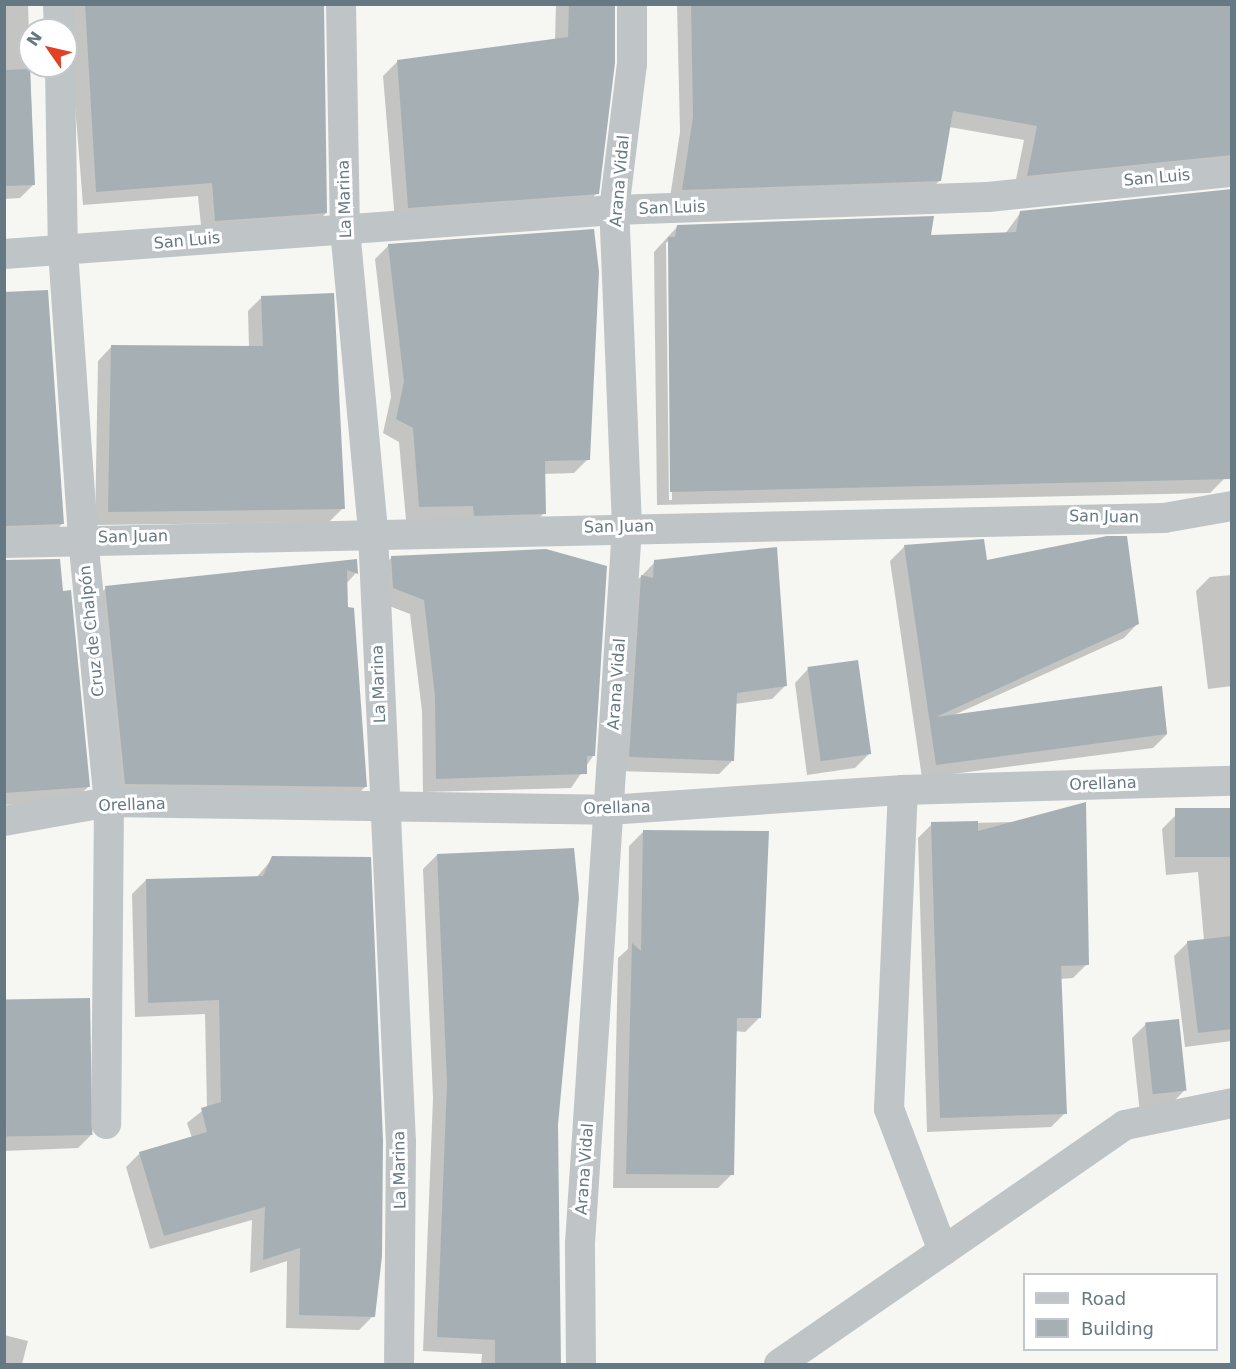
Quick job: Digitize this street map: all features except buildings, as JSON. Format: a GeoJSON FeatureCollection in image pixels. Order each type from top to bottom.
{"type":"FeatureCollection","features":[{"type":"Feature","properties":{"kind":"street","name":"La Marina"},"geometry":{"type":"LineString","coordinates":[[340,4],[345,229],[373,532],[401,1142],[399,1365]]}},
{"type":"Feature","properties":{"kind":"street","name":"Arana Vidal"},"geometry":{"type":"LineString","coordinates":[[581,1365],[580,1243],[627,527],[614,210],[632,64],[632,4]]}},
{"type":"Feature","properties":{"kind":"street","name":"Cruz de Chalpón"},"geometry":{"type":"LineString","coordinates":[[60,78],[63,251],[83,538],[109,802],[106,1124]]}},
{"type":"Feature","properties":{"kind":"street","name":"San Luis"},"geometry":{"type":"LineString","coordinates":[[4,254],[614,210],[988,197],[1232,172]]}},
{"type":"Feature","properties":{"kind":"street","name":"San Juan"},"geometry":{"type":"LineString","coordinates":[[4,543],[83,538],[1164,518],[1232,506]]}},
{"type":"Feature","properties":{"kind":"street","name":"Orellana"},"geometry":{"type":"LineString","coordinates":[[4,821],[109,802],[608,810],[903,790],[1232,781]]}},
{"type":"Feature","properties":{"kind":"street"},"geometry":{"type":"LineString","coordinates":[[903,790],[890,1109],[943,1251]]}},
{"type":"Feature","properties":{"kind":"street"},"geometry":{"type":"LineString","coordinates":[[780,1365],[1125,1125],[1232,1103]]}}]}
